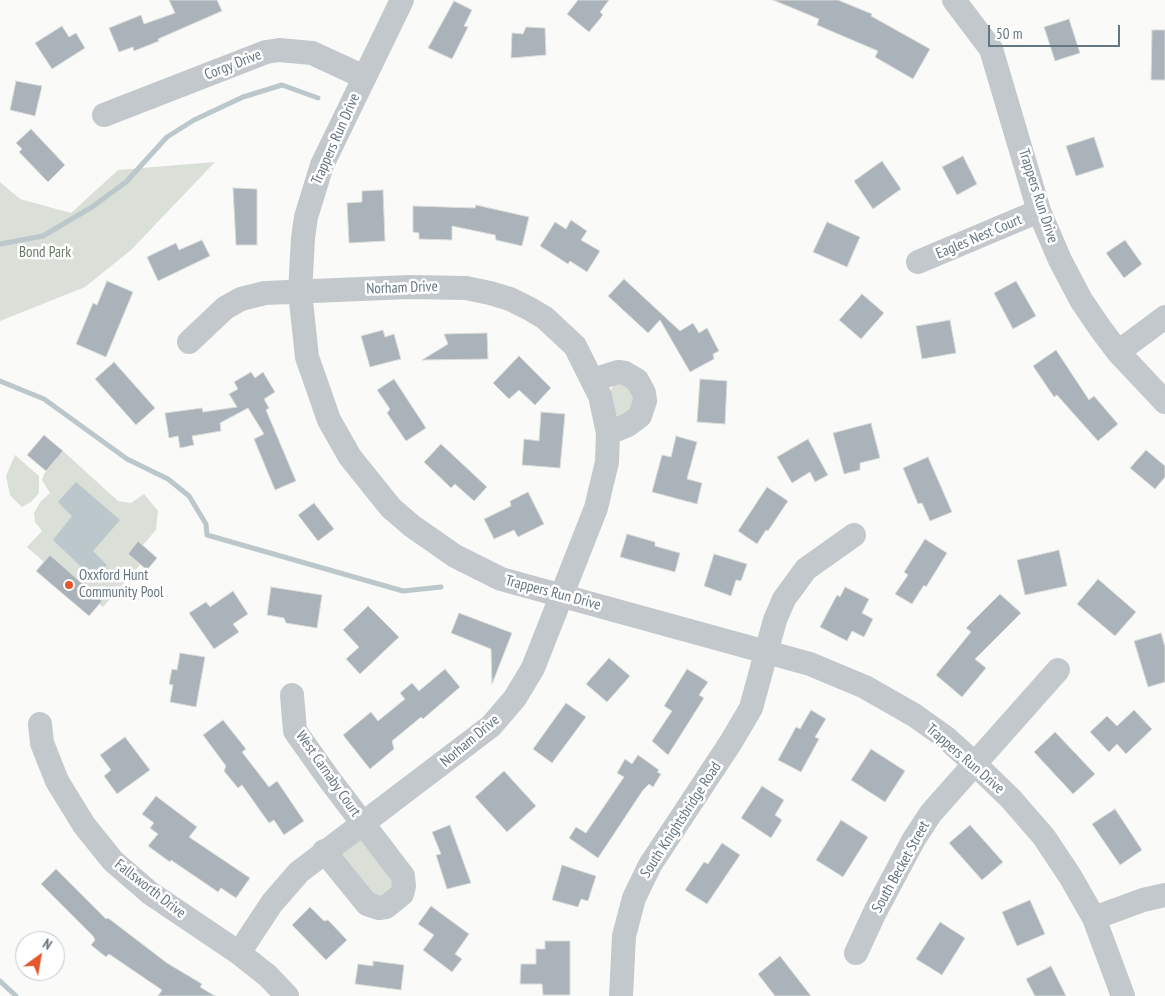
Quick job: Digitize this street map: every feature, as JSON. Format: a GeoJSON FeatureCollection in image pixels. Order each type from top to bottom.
{"type":"FeatureCollection","features":[{"type":"Feature","properties":{"kind":"street","name":"Trappers Run Drive"},"geometry":{"type":"LineString","coordinates":[[402,0],[328,151],[312,193],[305,224],[300,292],[307,356],[317,387],[329,420],[350,457],[368,482],[412,526],[455,556],[516,585],[810,664],[886,698],[945,738],[1011,799],[1044,837],[1070,876],[1094,918],[1122,996]]}},
{"type":"Feature","properties":{"kind":"street","name":"Trappers Run Drive"},"geometry":{"type":"LineString","coordinates":[[954,0],[991,49],[1040,211],[1060,260],[1081,300],[1118,352],[1165,402]]}},
{"type":"Feature","properties":{"kind":"street","name":"Corgy Drive"},"geometry":{"type":"LineString","coordinates":[[104,115],[266,52],[279,50],[294,50],[324,57],[364,77]]}},
{"type":"Feature","properties":{"kind":"street","name":"Eagles Nest Court"},"geometry":{"type":"LineString","coordinates":[[918,262],[1040,211]]}},
{"type":"Feature","properties":{"kind":"street","name":"Norham Drive"},"geometry":{"type":"LineString","coordinates":[[189,342],[217,315],[241,299],[265,293],[440,287],[466,288],[503,296],[530,308],[561,332],[575,346],[593,380],[603,407],[608,433],[607,462],[601,492],[533,668],[506,710],[492,726],[324,851],[285,886],[239,953]]}},
{"type":"Feature","properties":{"kind":"street"},"geometry":{"type":"LineString","coordinates":[[1118,352],[1165,317]]}},
{"type":"Feature","properties":{"kind":"street"},"geometry":{"type":"LineString","coordinates":[[593,380],[618,372],[625,373],[637,380],[644,393],[645,401],[640,416],[628,425],[608,433]]}},
{"type":"Feature","properties":{"kind":"street","name":"South Knightsbridge Road"},"geometry":{"type":"LineString","coordinates":[[621,996],[624,936],[628,918],[641,882],[751,708],[784,599],[797,579],[822,557],[854,535]]}},
{"type":"Feature","properties":{"kind":"street","name":"South Becket Street"},"geometry":{"type":"LineString","coordinates":[[856,953],[875,912],[914,840],[932,813],[1058,670]]}},
{"type":"Feature","properties":{"kind":"street","name":"West Carnaby Court"},"geometry":{"type":"LineString","coordinates":[[292,695],[295,731],[403,876],[404,886],[402,894],[392,904],[379,908],[367,904],[324,851]]}},
{"type":"Feature","properties":{"kind":"street","name":"Fallsworth Drive"},"geometry":{"type":"LineString","coordinates":[[40,724],[42,743],[57,781],[73,809],[113,861],[150,893],[239,953],[268,976],[288,996]]}},
{"type":"Feature","properties":{"kind":"street"},"geometry":{"type":"LineString","coordinates":[[1094,918],[1143,900],[1165,895]]}},
{"type":"Feature","properties":{"kind":"green space","name":"Bond Park"},"geometry":{"type":"Polygon","coordinates":[[[215,162],[131,250],[85,287],[0,321],[0,182],[20,199],[71,213],[118,170],[215,162]]]}},
{"type":"Feature","properties":{"kind":"green space"},"geometry":{"type":"Polygon","coordinates":[[[622,382],[628,385],[638,406],[621,419],[616,415],[610,391],[614,385],[622,382]]]}},
{"type":"Feature","properties":{"kind":"green space"},"geometry":{"type":"Polygon","coordinates":[[[63,451],[118,501],[131,503],[144,494],[158,511],[156,530],[143,545],[138,541],[128,554],[140,565],[103,607],[99,604],[102,601],[50,555],[44,562],[27,547],[42,531],[35,522],[34,513],[41,501],[50,493],[42,480],[44,474],[63,451]]]}},
{"type":"Feature","properties":{"kind":"green space"},"geometry":{"type":"Polygon","coordinates":[[[15,455],[39,476],[39,493],[31,502],[22,507],[10,495],[6,476],[15,455]]]}},
{"type":"Feature","properties":{"kind":"green space"},"geometry":{"type":"Polygon","coordinates":[[[360,839],[367,839],[396,889],[375,899],[342,858],[342,853],[360,839]]]}},
{"type":"Feature","properties":{"kind":"shaded area"},"geometry":{"type":"Polygon","coordinates":[[[76,482],[120,520],[93,551],[107,565],[94,579],[53,540],[72,516],[58,502],[76,482]]]}},
{"type":"Feature","properties":{"kind":"building"},"geometry":{"type":"Polygon","coordinates":[[[169,0],[217,0],[222,11],[134,51],[133,47],[119,52],[109,28],[141,15],[144,24],[175,13],[169,0]]]}},
{"type":"Feature","properties":{"kind":"building"},"geometry":{"type":"Polygon","coordinates":[[[578,0],[609,0],[600,12],[603,15],[589,32],[567,14],[578,0]]]}},
{"type":"Feature","properties":{"kind":"building"},"geometry":{"type":"Polygon","coordinates":[[[773,0],[838,0],[872,14],[871,16],[930,49],[913,79],[875,57],[878,51],[817,25],[819,19],[773,0]]]}},
{"type":"Feature","properties":{"kind":"building"},"geometry":{"type":"Polygon","coordinates":[[[454,1],[472,10],[464,26],[468,27],[452,59],[428,48],[454,1]]]}},
{"type":"Feature","properties":{"kind":"building"},"geometry":{"type":"Polygon","coordinates":[[[1069,19],[1080,53],[1055,61],[1044,27],[1069,19]]]}},
{"type":"Feature","properties":{"kind":"building"},"geometry":{"type":"Polygon","coordinates":[[[62,26],[69,37],[76,33],[85,48],[52,69],[35,43],[62,26]]]}},
{"type":"Feature","properties":{"kind":"building"},"geometry":{"type":"Polygon","coordinates":[[[526,27],[545,28],[546,55],[511,58],[512,33],[523,34],[526,27]]]}},
{"type":"Feature","properties":{"kind":"building"},"geometry":{"type":"Polygon","coordinates":[[[1152,30],[1165,30],[1165,80],[1151,80],[1152,30]]]}},
{"type":"Feature","properties":{"kind":"building"},"geometry":{"type":"Polygon","coordinates":[[[16,81],[42,86],[35,116],[10,110],[16,81]]]}},
{"type":"Feature","properties":{"kind":"building"},"geometry":{"type":"Polygon","coordinates":[[[31,129],[65,165],[48,182],[19,152],[22,149],[16,143],[31,129]]]}},
{"type":"Feature","properties":{"kind":"building"},"geometry":{"type":"Polygon","coordinates":[[[1094,137],[1104,167],[1076,176],[1066,146],[1094,137]]]}},
{"type":"Feature","properties":{"kind":"building"},"geometry":{"type":"Polygon","coordinates":[[[963,156],[977,184],[957,195],[942,167],[963,156]]]}},
{"type":"Feature","properties":{"kind":"building"},"geometry":{"type":"Polygon","coordinates":[[[882,161],[901,189],[873,209],[854,181],[882,161]]]}},
{"type":"Feature","properties":{"kind":"building"},"geometry":{"type":"Polygon","coordinates":[[[233,188],[257,189],[257,245],[236,245],[233,188]]]}},
{"type":"Feature","properties":{"kind":"building"},"geometry":{"type":"Polygon","coordinates":[[[383,190],[385,241],[349,243],[347,203],[362,202],[362,191],[383,190]]]}},
{"type":"Feature","properties":{"kind":"building"},"geometry":{"type":"Polygon","coordinates":[[[476,205],[529,217],[522,246],[496,240],[495,235],[452,226],[452,240],[419,239],[419,233],[413,232],[413,206],[475,208],[476,205]]]}},
{"type":"Feature","properties":{"kind":"building"},"geometry":{"type":"Polygon","coordinates":[[[571,220],[587,231],[581,240],[600,251],[587,272],[570,261],[568,264],[540,246],[555,222],[566,229],[571,220]]]}},
{"type":"Feature","properties":{"kind":"building"},"geometry":{"type":"Polygon","coordinates":[[[827,222],[860,237],[847,267],[813,252],[827,222]]]}},
{"type":"Feature","properties":{"kind":"building"},"geometry":{"type":"Polygon","coordinates":[[[202,240],[210,256],[158,281],[147,257],[176,243],[179,250],[202,240]]]}},
{"type":"Feature","properties":{"kind":"building"},"geometry":{"type":"Polygon","coordinates":[[[1125,240],[1142,264],[1124,278],[1106,253],[1125,240]]]}},
{"type":"Feature","properties":{"kind":"building"},"geometry":{"type":"Polygon","coordinates":[[[624,279],[680,331],[693,323],[699,333],[707,328],[719,351],[713,354],[714,359],[690,372],[660,320],[648,333],[608,296],[624,279]]]}},
{"type":"Feature","properties":{"kind":"building"},"geometry":{"type":"Polygon","coordinates":[[[107,281],[133,292],[106,357],[76,344],[93,303],[97,305],[107,281]]]}},
{"type":"Feature","properties":{"kind":"building"},"geometry":{"type":"Polygon","coordinates":[[[1016,281],[1036,316],[1013,329],[994,293],[1016,281]]]}},
{"type":"Feature","properties":{"kind":"building"},"geometry":{"type":"Polygon","coordinates":[[[862,294],[884,313],[861,339],[839,320],[862,294]]]}},
{"type":"Feature","properties":{"kind":"building"},"geometry":{"type":"Polygon","coordinates":[[[950,320],[956,353],[922,359],[916,326],[950,320]]]}},
{"type":"Feature","properties":{"kind":"building"},"geometry":{"type":"Polygon","coordinates":[[[383,330],[385,337],[394,334],[401,359],[370,367],[361,336],[383,330]]]}},
{"type":"Feature","properties":{"kind":"building"},"geometry":{"type":"Polygon","coordinates":[[[487,333],[488,359],[422,360],[448,344],[444,334],[487,333]]]}},
{"type":"Feature","properties":{"kind":"building"},"geometry":{"type":"Polygon","coordinates":[[[1056,350],[1089,400],[1094,396],[1118,424],[1098,441],[1057,395],[1054,397],[1033,366],[1056,350]]]}},
{"type":"Feature","properties":{"kind":"building"},"geometry":{"type":"Polygon","coordinates":[[[519,356],[551,388],[535,405],[519,390],[509,399],[493,383],[519,356]]]}},
{"type":"Feature","properties":{"kind":"building"},"geometry":{"type":"Polygon","coordinates":[[[114,362],[155,408],[136,425],[95,379],[114,362]]]}},
{"type":"Feature","properties":{"kind":"building"},"geometry":{"type":"Polygon","coordinates":[[[251,372],[255,378],[263,372],[275,392],[264,399],[269,408],[266,410],[296,481],[275,490],[254,439],[264,434],[248,408],[220,423],[221,431],[192,436],[194,445],[180,448],[178,436],[169,438],[165,413],[202,408],[203,412],[237,407],[229,394],[238,389],[234,382],[251,372]]]}},
{"type":"Feature","properties":{"kind":"building"},"geometry":{"type":"Polygon","coordinates":[[[394,379],[426,428],[406,441],[387,413],[390,409],[377,390],[394,379]]]}},
{"type":"Feature","properties":{"kind":"building"},"geometry":{"type":"Polygon","coordinates":[[[700,379],[727,381],[725,424],[697,422],[700,379]]]}},
{"type":"Feature","properties":{"kind":"building"},"geometry":{"type":"Polygon","coordinates":[[[541,412],[565,414],[560,468],[522,465],[524,439],[539,441],[541,412]]]}},
{"type":"Feature","properties":{"kind":"building"},"geometry":{"type":"Polygon","coordinates":[[[871,423],[880,458],[860,463],[860,470],[844,474],[833,433],[871,423]]]}},
{"type":"Feature","properties":{"kind":"building"},"geometry":{"type":"Polygon","coordinates":[[[44,435],[63,451],[46,471],[27,455],[44,435]]]}},
{"type":"Feature","properties":{"kind":"building"},"geometry":{"type":"Polygon","coordinates":[[[676,436],[697,442],[687,479],[702,483],[697,504],[652,492],[662,455],[671,457],[676,436]]]}},
{"type":"Feature","properties":{"kind":"building"},"geometry":{"type":"Polygon","coordinates":[[[808,439],[828,475],[815,482],[810,472],[792,483],[777,457],[808,439]]]}},
{"type":"Feature","properties":{"kind":"building"},"geometry":{"type":"Polygon","coordinates":[[[441,444],[487,487],[474,501],[455,484],[451,488],[424,462],[441,444]]]}},
{"type":"Feature","properties":{"kind":"building"},"geometry":{"type":"Polygon","coordinates":[[[1146,450],[1165,466],[1165,477],[1155,489],[1130,468],[1146,450]]]}},
{"type":"Feature","properties":{"kind":"building"},"geometry":{"type":"Polygon","coordinates":[[[928,457],[952,512],[930,521],[922,503],[918,504],[903,468],[928,457]]]}},
{"type":"Feature","properties":{"kind":"building"},"geometry":{"type":"Polygon","coordinates":[[[767,487],[788,501],[757,544],[738,531],[767,487]]]}},
{"type":"Feature","properties":{"kind":"building"},"geometry":{"type":"Polygon","coordinates":[[[528,492],[544,524],[518,537],[514,530],[494,539],[484,519],[511,506],[510,501],[528,492]]]}},
{"type":"Feature","properties":{"kind":"building"},"geometry":{"type":"Polygon","coordinates":[[[314,503],[334,529],[318,541],[298,515],[314,503]]]}},
{"type":"Feature","properties":{"kind":"building"},"geometry":{"type":"Polygon","coordinates":[[[627,534],[655,542],[655,546],[680,553],[675,572],[620,557],[627,534]]]}},
{"type":"Feature","properties":{"kind":"building"},"geometry":{"type":"Polygon","coordinates":[[[925,539],[947,553],[926,587],[924,585],[912,604],[895,594],[908,575],[904,572],[925,539]]]}},
{"type":"Feature","properties":{"kind":"building"},"geometry":{"type":"Polygon","coordinates":[[[138,541],[157,558],[147,570],[128,554],[138,541]]]}},
{"type":"Feature","properties":{"kind":"building"},"geometry":{"type":"Polygon","coordinates":[[[1059,550],[1067,586],[1025,595],[1017,560],[1059,550]]]}},
{"type":"Feature","properties":{"kind":"building"},"geometry":{"type":"Polygon","coordinates":[[[714,554],[747,564],[741,581],[736,580],[731,596],[704,586],[714,554]]]}},
{"type":"Feature","properties":{"kind":"building","name":"Oxxford Hunt Community Pool"},"geometry":{"type":"Polygon","coordinates":[[[50,555],[102,601],[89,616],[36,571],[50,555]]]}},
{"type":"Feature","properties":{"kind":"building"},"geometry":{"type":"Polygon","coordinates":[[[1098,579],[1136,612],[1115,636],[1077,604],[1098,579]]]}},
{"type":"Feature","properties":{"kind":"building"},"geometry":{"type":"Polygon","coordinates":[[[271,587],[322,595],[317,628],[286,623],[284,618],[267,615],[271,587]]]}},
{"type":"Feature","properties":{"kind":"building"},"geometry":{"type":"Polygon","coordinates":[[[845,587],[869,599],[862,613],[873,619],[864,637],[852,631],[847,641],[820,627],[837,595],[840,597],[845,587]]]}},
{"type":"Feature","properties":{"kind":"building"},"geometry":{"type":"Polygon","coordinates":[[[233,591],[248,614],[233,624],[239,632],[214,649],[189,613],[206,602],[210,607],[233,591]]]}},
{"type":"Feature","properties":{"kind":"building"},"geometry":{"type":"Polygon","coordinates":[[[1000,594],[1021,613],[975,659],[986,668],[962,697],[936,675],[971,632],[966,628],[1000,594]]]}},
{"type":"Feature","properties":{"kind":"building"},"geometry":{"type":"Polygon","coordinates":[[[368,606],[399,637],[360,674],[346,659],[359,647],[343,630],[368,606]]]}},
{"type":"Feature","properties":{"kind":"building"},"geometry":{"type":"Polygon","coordinates":[[[459,613],[512,633],[492,684],[491,649],[451,633],[459,613]]]}},
{"type":"Feature","properties":{"kind":"building"},"geometry":{"type":"Polygon","coordinates":[[[1161,633],[1165,647],[1165,682],[1148,687],[1134,641],[1161,633]]]}},
{"type":"Feature","properties":{"kind":"building"},"geometry":{"type":"Polygon","coordinates":[[[180,653],[205,657],[196,707],[170,702],[173,685],[169,684],[172,669],[177,670],[180,653]]]}},
{"type":"Feature","properties":{"kind":"building"},"geometry":{"type":"Polygon","coordinates":[[[609,658],[630,676],[607,702],[586,684],[609,658]]]}},
{"type":"Feature","properties":{"kind":"building"},"geometry":{"type":"Polygon","coordinates":[[[445,669],[460,687],[423,719],[421,717],[392,741],[394,749],[370,769],[343,735],[371,712],[378,721],[405,699],[400,693],[412,683],[419,691],[445,669]]]}},
{"type":"Feature","properties":{"kind":"building"},"geometry":{"type":"Polygon","coordinates":[[[687,669],[708,682],[699,695],[704,698],[668,755],[652,741],[672,711],[664,706],[687,669]]]}},
{"type":"Feature","properties":{"kind":"building"},"geometry":{"type":"Polygon","coordinates":[[[566,703],[586,717],[552,763],[533,749],[566,703]]]}},
{"type":"Feature","properties":{"kind":"building"},"geometry":{"type":"Polygon","coordinates":[[[811,710],[826,719],[815,737],[819,739],[801,772],[778,760],[796,727],[800,729],[811,710]]]}},
{"type":"Feature","properties":{"kind":"building"},"geometry":{"type":"Polygon","coordinates":[[[1134,710],[1152,729],[1126,754],[1117,744],[1109,752],[1090,732],[1107,716],[1117,726],[1134,710]]]}},
{"type":"Feature","properties":{"kind":"building"},"geometry":{"type":"Polygon","coordinates":[[[223,720],[246,749],[242,752],[269,787],[277,781],[304,821],[284,835],[274,820],[269,823],[242,785],[238,788],[224,771],[226,766],[203,735],[223,720]]]}},
{"type":"Feature","properties":{"kind":"building"},"geometry":{"type":"Polygon","coordinates":[[[1055,732],[1095,774],[1073,794],[1034,752],[1055,732]]]}},
{"type":"Feature","properties":{"kind":"building"},"geometry":{"type":"Polygon","coordinates":[[[125,737],[150,770],[117,794],[104,776],[111,770],[100,755],[125,737]]]}},
{"type":"Feature","properties":{"kind":"building"},"geometry":{"type":"Polygon","coordinates":[[[871,749],[905,771],[885,802],[851,780],[871,749]]]}},
{"type":"Feature","properties":{"kind":"building"},"geometry":{"type":"Polygon","coordinates":[[[638,755],[659,770],[657,772],[661,774],[653,787],[649,784],[643,790],[598,858],[569,838],[576,827],[586,833],[624,777],[617,773],[625,759],[632,764],[638,755]]]}},
{"type":"Feature","properties":{"kind":"building"},"geometry":{"type":"Polygon","coordinates":[[[504,771],[536,806],[507,832],[475,797],[504,771]]]}},
{"type":"Feature","properties":{"kind":"building"},"geometry":{"type":"Polygon","coordinates":[[[762,786],[784,800],[775,815],[782,820],[771,838],[741,818],[762,786]]]}},
{"type":"Feature","properties":{"kind":"building"},"geometry":{"type":"Polygon","coordinates":[[[156,796],[197,827],[189,837],[250,878],[236,898],[221,888],[218,892],[148,846],[158,834],[150,828],[154,823],[142,814],[156,796]]]}},
{"type":"Feature","properties":{"kind":"building"},"geometry":{"type":"Polygon","coordinates":[[[1115,809],[1142,850],[1120,865],[1092,824],[1115,809]]]}},
{"type":"Feature","properties":{"kind":"building"},"geometry":{"type":"Polygon","coordinates":[[[841,820],[868,837],[843,877],[816,860],[841,820]]]}},
{"type":"Feature","properties":{"kind":"building"},"geometry":{"type":"Polygon","coordinates":[[[450,825],[471,883],[447,889],[436,855],[441,854],[432,832],[450,825]]]}},
{"type":"Feature","properties":{"kind":"building"},"geometry":{"type":"Polygon","coordinates":[[[970,825],[1003,862],[982,880],[949,843],[970,825]]]}},
{"type":"Feature","properties":{"kind":"building"},"geometry":{"type":"Polygon","coordinates":[[[722,843],[740,855],[707,904],[685,890],[704,862],[708,864],[722,843]]]}},
{"type":"Feature","properties":{"kind":"building"},"geometry":{"type":"Polygon","coordinates":[[[562,865],[596,876],[588,901],[581,899],[578,907],[552,900],[562,865]]]}},
{"type":"Feature","properties":{"kind":"building"},"geometry":{"type":"Polygon","coordinates":[[[56,869],[106,919],[108,918],[167,963],[202,984],[200,987],[215,996],[158,996],[162,990],[109,954],[106,957],[91,945],[95,940],[93,936],[41,884],[56,869]]]}},
{"type":"Feature","properties":{"kind":"building"},"geometry":{"type":"Polygon","coordinates":[[[1030,900],[1045,934],[1017,946],[1002,912],[1030,900]]]}},
{"type":"Feature","properties":{"kind":"building"},"geometry":{"type":"Polygon","coordinates":[[[431,906],[469,934],[455,954],[462,959],[452,972],[423,950],[434,935],[418,924],[431,906]]]}},
{"type":"Feature","properties":{"kind":"building"},"geometry":{"type":"Polygon","coordinates":[[[310,907],[324,921],[328,920],[347,940],[326,960],[292,925],[310,907]]]}},
{"type":"Feature","properties":{"kind":"building"},"geometry":{"type":"Polygon","coordinates":[[[940,922],[965,938],[942,975],[916,959],[940,922]]]}},
{"type":"Feature","properties":{"kind":"building"},"geometry":{"type":"Polygon","coordinates":[[[545,941],[570,941],[570,995],[543,995],[542,984],[520,984],[521,964],[536,964],[536,949],[545,949],[545,941]]]}},
{"type":"Feature","properties":{"kind":"building"},"geometry":{"type":"Polygon","coordinates":[[[780,956],[811,996],[775,996],[758,974],[780,956]]]}},
{"type":"Feature","properties":{"kind":"building"},"geometry":{"type":"Polygon","coordinates":[[[373,961],[404,965],[401,990],[355,984],[358,964],[373,966],[373,961]]]}},
{"type":"Feature","properties":{"kind":"building"},"geometry":{"type":"Polygon","coordinates":[[[1051,966],[1066,996],[1035,996],[1026,979],[1051,966]]]}},
{"type":"Feature","properties":{"kind":"waterway"},"geometry":{"type":"LineString","coordinates":[[0,244],[43,236],[92,207],[126,182],[167,137],[194,120],[243,97],[282,85],[318,98]]}},
{"type":"Feature","properties":{"kind":"waterway"},"geometry":{"type":"LineString","coordinates":[[0,381],[44,399],[127,459],[168,479],[189,496],[206,524],[207,535],[403,591],[441,587]]}},
{"type":"Feature","properties":{"kind":"waterway"},"geometry":{"type":"LineString","coordinates":[[0,981],[16,996]]}},
{"type":"Feature","properties":{"kind":"place","name":"Oxxford Hunt Community Pool"},"geometry":{"type":"Point","coordinates":[69,585]}}]}
